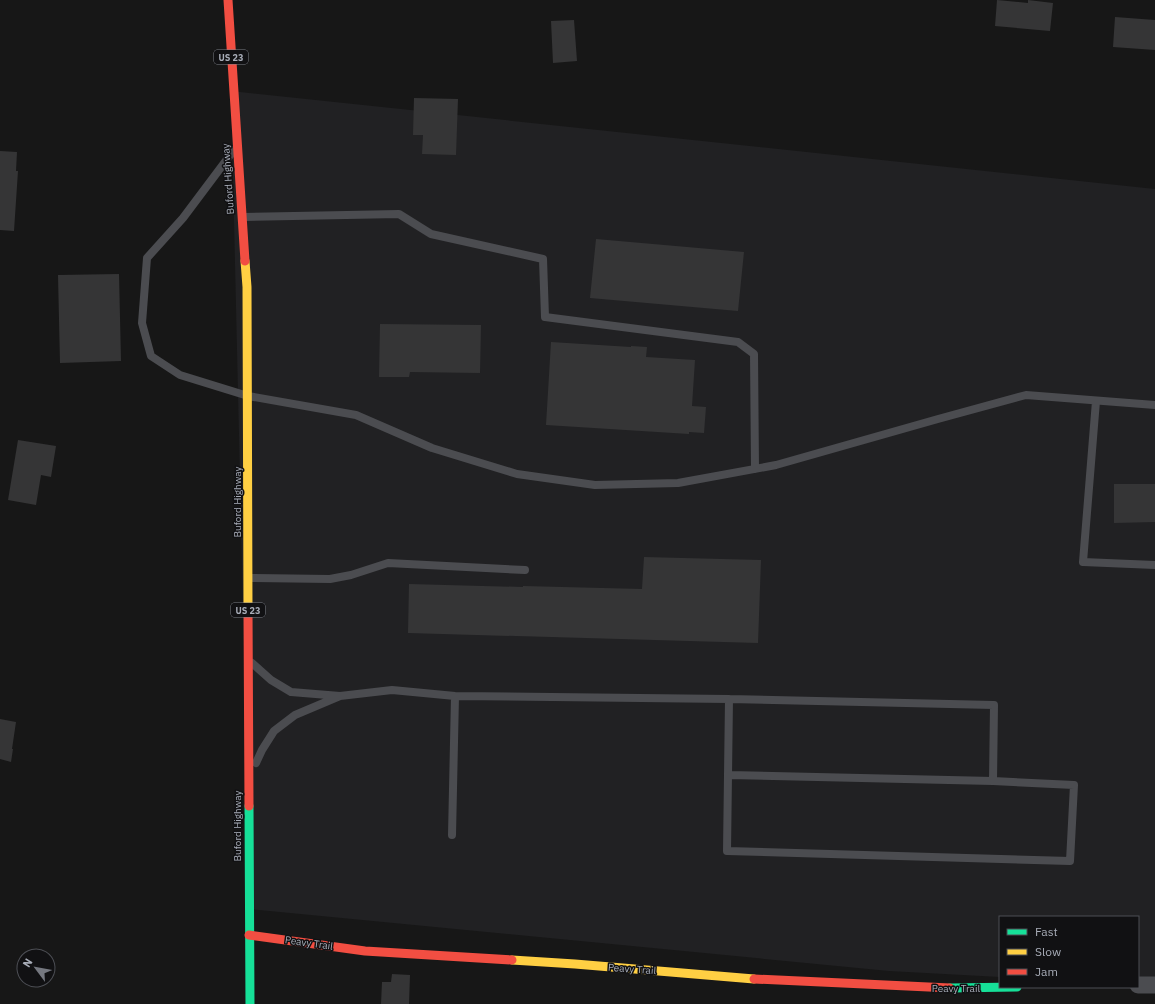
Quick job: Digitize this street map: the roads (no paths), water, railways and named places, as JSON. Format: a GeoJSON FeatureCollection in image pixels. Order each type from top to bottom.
{"type":"FeatureCollection","features":[{"type":"Feature","properties":{"kind":"main road","name":"Buford Highway"},"geometry":{"type":"LineString","coordinates":[[228,0],[247,287],[250,1004]]}},
{"type":"Feature","properties":{"kind":"main road","name":"Peavy Trail"},"geometry":{"type":"LineString","coordinates":[[249,935],[365,951],[575,964],[759,979],[939,988],[999,987]]}},
{"type":"Feature","properties":{"kind":"street"},"geometry":{"type":"LineString","coordinates":[[1139,985],[1155,985]]}},
{"type":"Feature","properties":{"kind":"lane"},"geometry":{"type":"LineString","coordinates":[[237,146],[183,218],[147,258],[142,323],[151,356],[180,375],[248,396],[356,415],[432,448],[517,474],[595,485],[678,483],[776,465],[1026,395],[1155,405]]}},
{"type":"Feature","properties":{"kind":"lane"},"geometry":{"type":"LineString","coordinates":[[242,217],[399,214],[431,234],[543,259],[545,317],[738,342],[754,354],[755,469]]}},
{"type":"Feature","properties":{"kind":"lane"},"geometry":{"type":"LineString","coordinates":[[1096,401],[1083,562],[1155,565]]}},
{"type":"Feature","properties":{"kind":"lane"},"geometry":{"type":"LineString","coordinates":[[248,578],[330,579],[351,575],[388,563],[525,570]]}},
{"type":"Feature","properties":{"kind":"lane"},"geometry":{"type":"LineString","coordinates":[[248,659],[271,680],[291,692],[340,696],[392,690],[455,696],[729,699],[994,705],[993,780]]}},
{"type":"Feature","properties":{"kind":"lane"},"geometry":{"type":"LineString","coordinates":[[248,778],[262,750],[274,731],[295,715],[340,696]]}},
{"type":"Feature","properties":{"kind":"lane"},"geometry":{"type":"LineString","coordinates":[[452,835],[455,696]]}},
{"type":"Feature","properties":{"kind":"lane"},"geometry":{"type":"LineString","coordinates":[[729,699],[728,851],[1070,861],[1074,785],[993,780],[729,775]]}}]}
